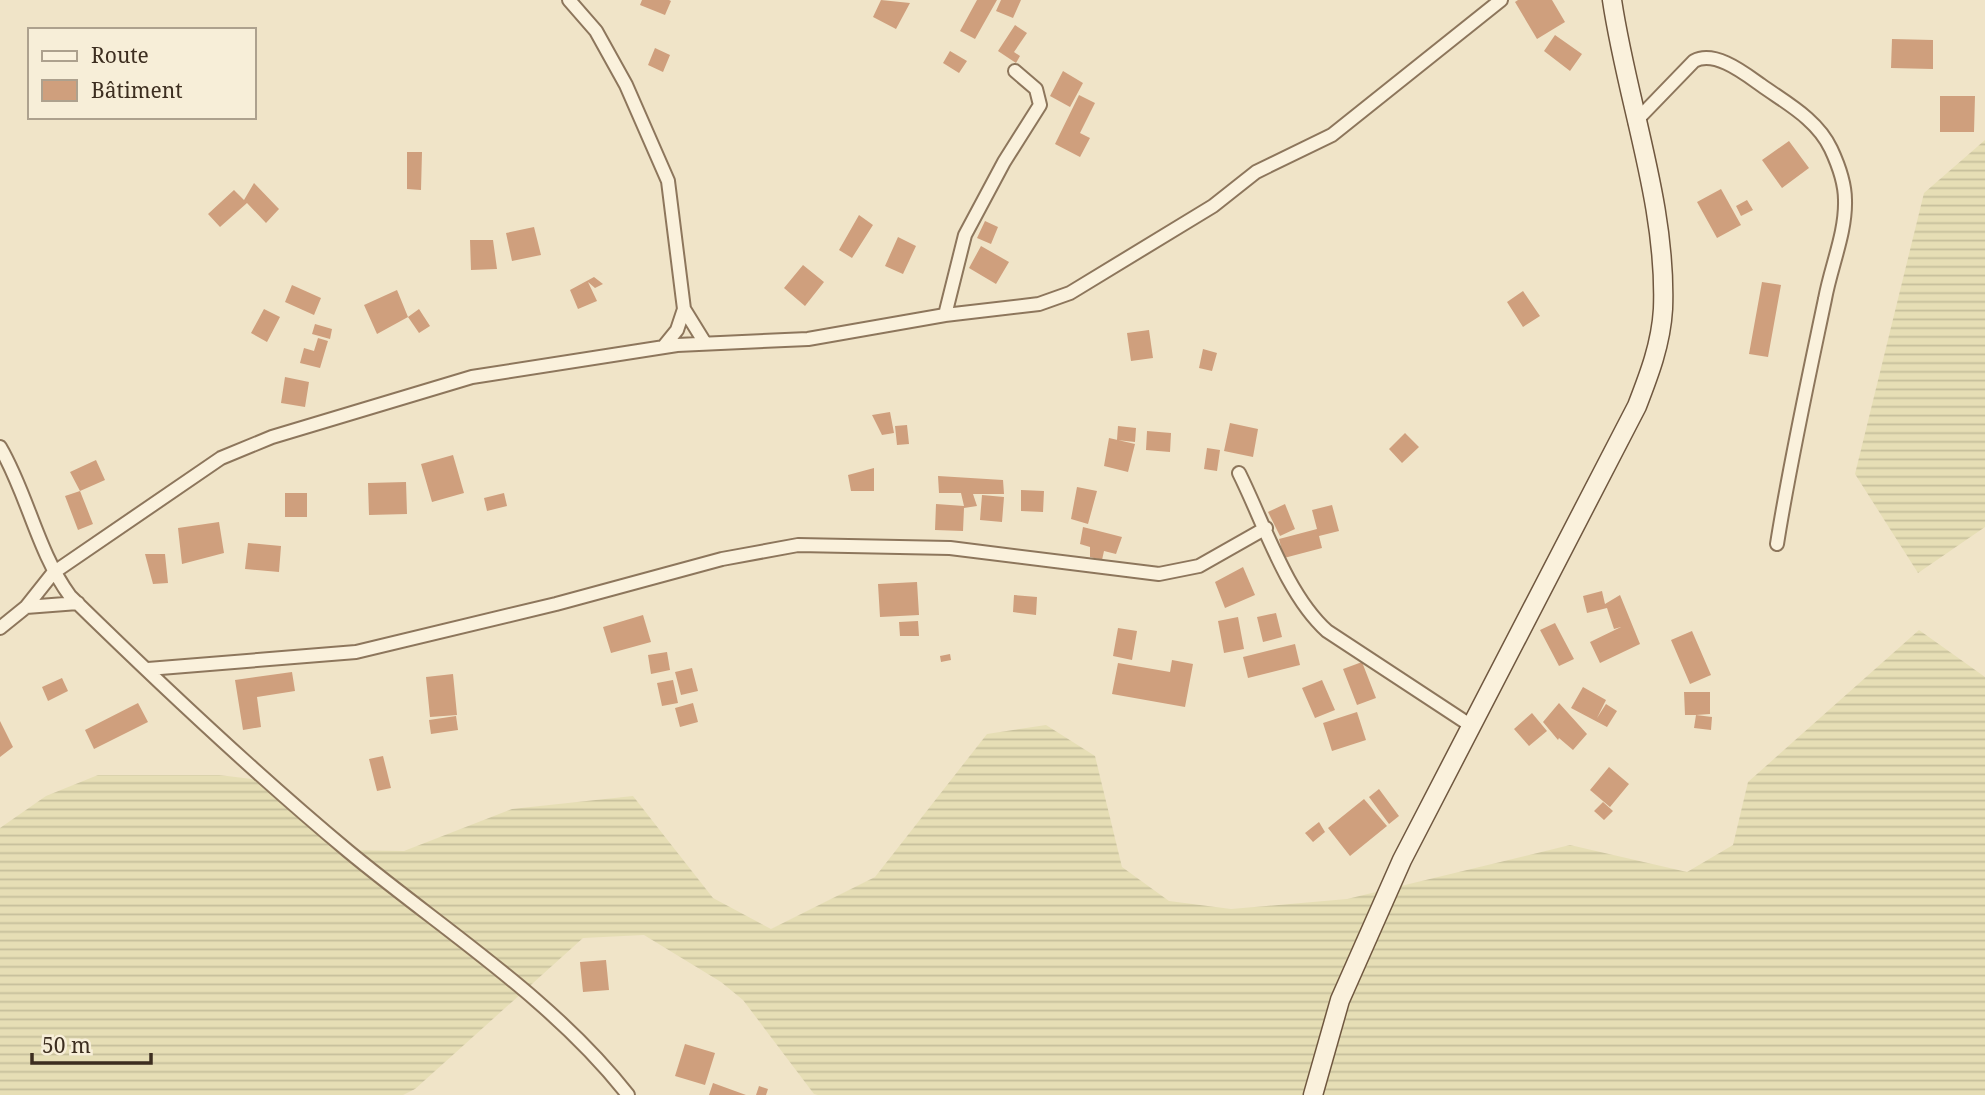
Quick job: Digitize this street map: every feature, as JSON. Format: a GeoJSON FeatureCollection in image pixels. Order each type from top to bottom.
{"type":"FeatureCollection","features":[{"type":"Feature","properties":{"kind":"street"},"geometry":{"type":"LineString","coordinates":[[569,0],[596,31],[626,85],[668,181],[684,309],[705,343]]}},
{"type":"Feature","properties":{"kind":"street"},"geometry":{"type":"LineString","coordinates":[[0,628],[26,607],[53,573],[222,458],[244,446],[472,377],[664,346],[808,339],[945,315],[1039,304],[1070,293],[1213,206],[1256,173],[1332,135],[1502,0]]}},
{"type":"Feature","properties":{"kind":"street"},"geometry":{"type":"LineString","coordinates":[[1313,1095],[1340,1000],[1402,860],[1637,406],[1655,360],[1663,310],[1660,250],[1612,0]]}},
{"type":"Feature","properties":{"kind":"street"},"geometry":{"type":"LineString","coordinates":[[1635,122],[1694,61],[1704,58],[1718,61],[1754,80],[1814,123],[1830,147],[1839,170],[1846,197],[1844,221],[1826,290],[1777,544]]}},
{"type":"Feature","properties":{"kind":"street"},"geometry":{"type":"LineString","coordinates":[[945,315],[965,235],[1004,162],[1040,105],[1036,89],[1015,71]]}},
{"type":"Feature","properties":{"kind":"street"},"geometry":{"type":"LineString","coordinates":[[664,346],[677,330],[684,309]]}},
{"type":"Feature","properties":{"kind":"street"},"geometry":{"type":"LineString","coordinates":[[0,447],[10,464],[53,573],[78,603],[348,850],[516,985],[596,1055],[628,1095]]}},
{"type":"Feature","properties":{"kind":"street"},"geometry":{"type":"LineString","coordinates":[[1239,473],[1291,583],[1312,617],[1327,631],[1470,726]]}},
{"type":"Feature","properties":{"kind":"street"},"geometry":{"type":"LineString","coordinates":[[148,669],[356,652],[556,604],[709,562],[798,545],[950,548],[1159,575],[1199,566],[1266,528]]}},
{"type":"Feature","properties":{"kind":"street"},"geometry":{"type":"LineString","coordinates":[[26,607],[78,603]]}},
{"type":"Feature","properties":{"kind":"shaded area"},"geometry":{"type":"Polygon","coordinates":[[[1985,140],[1985,527],[1918,573],[1855,474],[1924,193],[1985,140]]]}},
{"type":"Feature","properties":{"kind":"shaded area"},"geometry":{"type":"Polygon","coordinates":[[[1919,630],[1985,677],[1985,1095],[818,1095],[814,1094],[743,1000],[721,982],[644,935],[583,938],[415,1089],[403,1095],[0,1095],[0,828],[46,796],[98,775],[219,775],[269,781],[348,850],[404,851],[512,809],[633,796],[713,898],[771,929],[875,877],[987,734],[1046,725],[1095,756],[1122,867],[1169,901],[1231,909],[1347,899],[1570,845],[1687,872],[1733,845],[1748,782],[1919,630]]]}},
{"type":"Feature","properties":{"kind":"building"},"geometry":{"type":"Polygon","coordinates":[[[642,0],[671,1],[665,15],[640,5],[642,0]]]}},
{"type":"Feature","properties":{"kind":"building"},"geometry":{"type":"Polygon","coordinates":[[[881,0],[910,3],[896,29],[873,17],[881,0]]]}},
{"type":"Feature","properties":{"kind":"building"},"geometry":{"type":"Polygon","coordinates":[[[977,0],[997,0],[975,39],[960,31],[977,0]]]}},
{"type":"Feature","properties":{"kind":"building"},"geometry":{"type":"Polygon","coordinates":[[[1001,0],[1021,0],[1013,18],[996,11],[1001,0]]]}},
{"type":"Feature","properties":{"kind":"building"},"geometry":{"type":"Polygon","coordinates":[[[1552,0],[1565,22],[1537,39],[1515,2],[1552,0]]]}},
{"type":"Feature","properties":{"kind":"building"},"geometry":{"type":"Polygon","coordinates":[[[1015,25],[1027,33],[1014,52],[1020,56],[1016,63],[998,51],[1015,25]]]}},
{"type":"Feature","properties":{"kind":"building"},"geometry":{"type":"Polygon","coordinates":[[[1555,35],[1582,54],[1570,71],[1544,51],[1555,35]]]}},
{"type":"Feature","properties":{"kind":"building"},"geometry":{"type":"Polygon","coordinates":[[[1892,39],[1933,40],[1933,69],[1891,68],[1892,39]]]}},
{"type":"Feature","properties":{"kind":"building"},"geometry":{"type":"Polygon","coordinates":[[[655,48],[670,55],[663,72],[648,65],[655,48]]]}},
{"type":"Feature","properties":{"kind":"building"},"geometry":{"type":"Polygon","coordinates":[[[950,51],[967,61],[959,73],[943,63],[950,51]]]}},
{"type":"Feature","properties":{"kind":"building"},"geometry":{"type":"Polygon","coordinates":[[[1063,71],[1083,83],[1070,107],[1050,96],[1063,71]]]}},
{"type":"Feature","properties":{"kind":"building"},"geometry":{"type":"Polygon","coordinates":[[[1079,95],[1095,103],[1080,133],[1090,138],[1080,157],[1055,144],[1079,95]]]}},
{"type":"Feature","properties":{"kind":"building"},"geometry":{"type":"Polygon","coordinates":[[[1940,96],[1975,96],[1974,132],[1940,132],[1940,96]]]}},
{"type":"Feature","properties":{"kind":"building"},"geometry":{"type":"Polygon","coordinates":[[[1789,141],[1809,168],[1782,188],[1762,160],[1789,141]]]}},
{"type":"Feature","properties":{"kind":"building"},"geometry":{"type":"Polygon","coordinates":[[[407,152],[422,152],[421,190],[407,189],[407,152]]]}},
{"type":"Feature","properties":{"kind":"building"},"geometry":{"type":"Polygon","coordinates":[[[254,183],[279,209],[266,223],[247,203],[220,227],[208,214],[234,190],[244,200],[254,183]]]}},
{"type":"Feature","properties":{"kind":"building"},"geometry":{"type":"Polygon","coordinates":[[[1721,189],[1741,225],[1717,238],[1697,202],[1721,189]]]}},
{"type":"Feature","properties":{"kind":"building"},"geometry":{"type":"Polygon","coordinates":[[[1747,200],[1753,210],[1741,216],[1736,206],[1747,200]]]}},
{"type":"Feature","properties":{"kind":"building"},"geometry":{"type":"Polygon","coordinates":[[[859,215],[873,225],[852,258],[839,250],[859,215]]]}},
{"type":"Feature","properties":{"kind":"building"},"geometry":{"type":"Polygon","coordinates":[[[985,221],[998,227],[991,244],[977,238],[985,221]]]}},
{"type":"Feature","properties":{"kind":"building"},"geometry":{"type":"Polygon","coordinates":[[[534,227],[541,255],[512,261],[506,233],[534,227]]]}},
{"type":"Feature","properties":{"kind":"building"},"geometry":{"type":"Polygon","coordinates":[[[898,237],[916,246],[903,274],[885,266],[898,237]]]}},
{"type":"Feature","properties":{"kind":"building"},"geometry":{"type":"Polygon","coordinates":[[[470,240],[493,240],[497,269],[471,270],[470,240]]]}},
{"type":"Feature","properties":{"kind":"building"},"geometry":{"type":"Polygon","coordinates":[[[981,246],[1009,262],[996,284],[969,268],[981,246]]]}},
{"type":"Feature","properties":{"kind":"building"},"geometry":{"type":"Polygon","coordinates":[[[803,265],[824,282],[805,306],[784,288],[803,265]]]}},
{"type":"Feature","properties":{"kind":"building"},"geometry":{"type":"Polygon","coordinates":[[[594,277],[603,284],[595,288],[588,282],[597,301],[578,309],[570,290],[594,277]]]}},
{"type":"Feature","properties":{"kind":"building"},"geometry":{"type":"Polygon","coordinates":[[[1762,282],[1781,285],[1768,357],[1749,354],[1762,282]]]}},
{"type":"Feature","properties":{"kind":"building"},"geometry":{"type":"Polygon","coordinates":[[[292,285],[321,298],[314,315],[285,302],[292,285]]]}},
{"type":"Feature","properties":{"kind":"building"},"geometry":{"type":"Polygon","coordinates":[[[397,290],[408,317],[377,334],[364,305],[397,290]]]}},
{"type":"Feature","properties":{"kind":"building"},"geometry":{"type":"Polygon","coordinates":[[[1523,291],[1540,316],[1523,327],[1507,302],[1523,291]]]}},
{"type":"Feature","properties":{"kind":"building"},"geometry":{"type":"Polygon","coordinates":[[[264,309],[280,317],[267,342],[251,333],[264,309]]]}},
{"type":"Feature","properties":{"kind":"building"},"geometry":{"type":"Polygon","coordinates":[[[419,309],[430,326],[419,333],[408,317],[419,309]]]}},
{"type":"Feature","properties":{"kind":"building"},"geometry":{"type":"Polygon","coordinates":[[[315,324],[332,329],[330,339],[312,334],[315,324]]]}},
{"type":"Feature","properties":{"kind":"building"},"geometry":{"type":"Polygon","coordinates":[[[1149,330],[1153,358],[1131,361],[1127,333],[1149,330]]]}},
{"type":"Feature","properties":{"kind":"building"},"geometry":{"type":"Polygon","coordinates":[[[318,338],[328,341],[320,368],[300,363],[304,348],[314,351],[318,338]]]}},
{"type":"Feature","properties":{"kind":"building"},"geometry":{"type":"Polygon","coordinates":[[[1203,349],[1217,353],[1212,371],[1199,368],[1203,349]]]}},
{"type":"Feature","properties":{"kind":"building"},"geometry":{"type":"Polygon","coordinates":[[[285,377],[309,382],[305,407],[281,403],[285,377]]]}},
{"type":"Feature","properties":{"kind":"building"},"geometry":{"type":"Polygon","coordinates":[[[890,412],[894,433],[882,435],[872,415],[890,412]]]}},
{"type":"Feature","properties":{"kind":"building"},"geometry":{"type":"Polygon","coordinates":[[[1230,423],[1258,429],[1253,457],[1224,451],[1230,423]]]}},
{"type":"Feature","properties":{"kind":"building"},"geometry":{"type":"Polygon","coordinates":[[[907,425],[909,444],[897,445],[895,426],[907,425]]]}},
{"type":"Feature","properties":{"kind":"building"},"geometry":{"type":"Polygon","coordinates":[[[1118,426],[1136,428],[1135,442],[1117,440],[1118,426]]]}},
{"type":"Feature","properties":{"kind":"building"},"geometry":{"type":"Polygon","coordinates":[[[1147,431],[1171,433],[1170,452],[1146,450],[1147,431]]]}},
{"type":"Feature","properties":{"kind":"building"},"geometry":{"type":"Polygon","coordinates":[[[1405,433],[1419,447],[1402,463],[1389,449],[1405,433]]]}},
{"type":"Feature","properties":{"kind":"building"},"geometry":{"type":"Polygon","coordinates":[[[1109,438],[1135,444],[1128,472],[1104,466],[1109,438]]]}},
{"type":"Feature","properties":{"kind":"building"},"geometry":{"type":"Polygon","coordinates":[[[1207,448],[1220,450],[1217,471],[1204,469],[1207,448]]]}},
{"type":"Feature","properties":{"kind":"building"},"geometry":{"type":"Polygon","coordinates":[[[453,455],[464,493],[432,502],[421,464],[453,455]]]}},
{"type":"Feature","properties":{"kind":"building"},"geometry":{"type":"Polygon","coordinates":[[[96,460],[105,480],[80,491],[70,472],[96,460]]]}},
{"type":"Feature","properties":{"kind":"building"},"geometry":{"type":"Polygon","coordinates":[[[874,468],[874,491],[851,491],[848,475],[874,468]]]}},
{"type":"Feature","properties":{"kind":"building"},"geometry":{"type":"Polygon","coordinates":[[[938,476],[1003,480],[1004,494],[973,494],[977,506],[964,508],[963,531],[935,530],[936,504],[964,506],[961,493],[939,493],[938,476]]]}},
{"type":"Feature","properties":{"kind":"building"},"geometry":{"type":"Polygon","coordinates":[[[406,482],[407,514],[369,515],[368,483],[406,482]]]}},
{"type":"Feature","properties":{"kind":"building"},"geometry":{"type":"Polygon","coordinates":[[[1077,487],[1097,491],[1088,524],[1071,519],[1077,487]]]}},
{"type":"Feature","properties":{"kind":"building"},"geometry":{"type":"Polygon","coordinates":[[[1021,490],[1044,491],[1043,512],[1021,511],[1021,490]]]}},
{"type":"Feature","properties":{"kind":"building"},"geometry":{"type":"Polygon","coordinates":[[[80,491],[93,524],[78,530],[65,496],[80,491]]]}},
{"type":"Feature","properties":{"kind":"building"},"geometry":{"type":"Polygon","coordinates":[[[285,493],[307,493],[307,517],[285,517],[285,493]]]}},
{"type":"Feature","properties":{"kind":"building"},"geometry":{"type":"Polygon","coordinates":[[[504,493],[507,506],[487,511],[484,498],[504,493]]]}},
{"type":"Feature","properties":{"kind":"building"},"geometry":{"type":"Polygon","coordinates":[[[982,495],[1004,497],[1002,522],[980,520],[982,495]]]}},
{"type":"Feature","properties":{"kind":"building"},"geometry":{"type":"Polygon","coordinates":[[[1285,504],[1295,529],[1280,536],[1268,512],[1285,504]]]}},
{"type":"Feature","properties":{"kind":"building"},"geometry":{"type":"Polygon","coordinates":[[[1332,505],[1339,531],[1319,536],[1322,548],[1284,558],[1279,539],[1317,529],[1312,510],[1332,505]]]}},
{"type":"Feature","properties":{"kind":"building"},"geometry":{"type":"Polygon","coordinates":[[[219,522],[224,553],[182,564],[178,528],[219,522]]]}},
{"type":"Feature","properties":{"kind":"building"},"geometry":{"type":"Polygon","coordinates":[[[1083,527],[1122,537],[1116,554],[1104,551],[1102,560],[1090,557],[1090,547],[1080,544],[1083,527]]]}},
{"type":"Feature","properties":{"kind":"building"},"geometry":{"type":"Polygon","coordinates":[[[248,543],[281,546],[279,572],[245,569],[248,543]]]}},
{"type":"Feature","properties":{"kind":"building"},"geometry":{"type":"Polygon","coordinates":[[[145,554],[165,554],[168,583],[153,584],[145,554]]]}},
{"type":"Feature","properties":{"kind":"building"},"geometry":{"type":"Polygon","coordinates":[[[1243,567],[1255,595],[1225,608],[1215,582],[1243,567]]]}},
{"type":"Feature","properties":{"kind":"building"},"geometry":{"type":"Polygon","coordinates":[[[917,582],[919,615],[880,617],[878,584],[917,582]]]}},
{"type":"Feature","properties":{"kind":"building"},"geometry":{"type":"Polygon","coordinates":[[[1602,591],[1605,604],[1620,595],[1640,644],[1600,663],[1590,642],[1621,627],[1614,629],[1607,608],[1587,613],[1583,596],[1602,591]]]}},
{"type":"Feature","properties":{"kind":"building"},"geometry":{"type":"Polygon","coordinates":[[[1014,595],[1037,597],[1036,615],[1013,612],[1014,595]]]}},
{"type":"Feature","properties":{"kind":"building"},"geometry":{"type":"Polygon","coordinates":[[[1276,613],[1282,637],[1263,642],[1257,617],[1276,613]]]}},
{"type":"Feature","properties":{"kind":"building"},"geometry":{"type":"Polygon","coordinates":[[[643,615],[651,642],[611,653],[603,627],[643,615]]]}},
{"type":"Feature","properties":{"kind":"building"},"geometry":{"type":"Polygon","coordinates":[[[1238,617],[1244,649],[1224,653],[1218,621],[1238,617]]]}},
{"type":"Feature","properties":{"kind":"building"},"geometry":{"type":"Polygon","coordinates":[[[918,621],[919,636],[900,636],[899,622],[918,621]]]}},
{"type":"Feature","properties":{"kind":"building"},"geometry":{"type":"Polygon","coordinates":[[[1555,623],[1574,659],[1559,666],[1540,630],[1555,623]]]}},
{"type":"Feature","properties":{"kind":"building"},"geometry":{"type":"Polygon","coordinates":[[[1118,628],[1137,631],[1132,660],[1113,656],[1118,628]]]}},
{"type":"Feature","properties":{"kind":"building"},"geometry":{"type":"Polygon","coordinates":[[[1692,631],[1711,675],[1690,684],[1671,640],[1692,631]]]}},
{"type":"Feature","properties":{"kind":"building"},"geometry":{"type":"Polygon","coordinates":[[[1295,644],[1300,665],[1248,678],[1243,657],[1295,644]]]}},
{"type":"Feature","properties":{"kind":"building"},"geometry":{"type":"Polygon","coordinates":[[[667,652],[670,670],[651,674],[648,655],[667,652]]]}},
{"type":"Feature","properties":{"kind":"building"},"geometry":{"type":"Polygon","coordinates":[[[950,654],[951,660],[941,662],[940,656],[950,654]]]}},
{"type":"Feature","properties":{"kind":"building"},"geometry":{"type":"Polygon","coordinates":[[[1172,660],[1193,664],[1185,707],[1112,694],[1118,663],[1170,672],[1172,660]]]}},
{"type":"Feature","properties":{"kind":"building"},"geometry":{"type":"Polygon","coordinates":[[[1362,662],[1376,698],[1357,705],[1343,669],[1362,662]]]}},
{"type":"Feature","properties":{"kind":"building"},"geometry":{"type":"Polygon","coordinates":[[[692,668],[698,691],[681,695],[675,672],[692,668]]]}},
{"type":"Feature","properties":{"kind":"building"},"geometry":{"type":"Polygon","coordinates":[[[292,672],[295,691],[257,697],[261,727],[243,730],[235,680],[292,672]]]}},
{"type":"Feature","properties":{"kind":"building"},"geometry":{"type":"Polygon","coordinates":[[[453,674],[457,715],[430,717],[426,677],[453,674]]]}},
{"type":"Feature","properties":{"kind":"building"},"geometry":{"type":"Polygon","coordinates":[[[62,678],[68,691],[48,701],[42,687],[62,678]]]}},
{"type":"Feature","properties":{"kind":"building"},"geometry":{"type":"Polygon","coordinates":[[[673,680],[678,703],[662,706],[657,683],[673,680]]]}},
{"type":"Feature","properties":{"kind":"building"},"geometry":{"type":"Polygon","coordinates":[[[1322,680],[1335,710],[1315,718],[1302,688],[1322,680]]]}},
{"type":"Feature","properties":{"kind":"building"},"geometry":{"type":"Polygon","coordinates":[[[1583,687],[1606,700],[1597,718],[1606,704],[1617,711],[1607,727],[1571,708],[1583,687]]]}},
{"type":"Feature","properties":{"kind":"building"},"geometry":{"type":"Polygon","coordinates":[[[1684,692],[1710,692],[1710,714],[1685,715],[1684,692]]]}},
{"type":"Feature","properties":{"kind":"building"},"geometry":{"type":"Polygon","coordinates":[[[138,703],[148,722],[94,749],[85,730],[138,703]]]}},
{"type":"Feature","properties":{"kind":"building"},"geometry":{"type":"Polygon","coordinates":[[[693,703],[698,722],[680,727],[675,708],[693,703]]]}},
{"type":"Feature","properties":{"kind":"building"},"geometry":{"type":"Polygon","coordinates":[[[1559,703],[1587,734],[1573,750],[1559,738],[1558,740],[1543,722],[1559,703]]]}},
{"type":"Feature","properties":{"kind":"building"},"geometry":{"type":"Polygon","coordinates":[[[1357,712],[1366,740],[1332,751],[1323,723],[1357,712]]]}},
{"type":"Feature","properties":{"kind":"building"},"geometry":{"type":"Polygon","coordinates":[[[1532,713],[1547,731],[1529,746],[1514,729],[1532,713]]]}},
{"type":"Feature","properties":{"kind":"building"},"geometry":{"type":"Polygon","coordinates":[[[1696,715],[1712,717],[1711,730],[1694,728],[1696,715]]]}},
{"type":"Feature","properties":{"kind":"building"},"geometry":{"type":"Polygon","coordinates":[[[456,716],[458,730],[431,734],[429,720],[456,716]]]}},
{"type":"Feature","properties":{"kind":"building"},"geometry":{"type":"Polygon","coordinates":[[[0,721],[13,747],[0,757],[0,721]]]}},
{"type":"Feature","properties":{"kind":"building"},"geometry":{"type":"Polygon","coordinates":[[[383,756],[391,788],[377,791],[369,759],[383,756]]]}},
{"type":"Feature","properties":{"kind":"building"},"geometry":{"type":"Polygon","coordinates":[[[1609,767],[1629,784],[1610,807],[1590,790],[1609,767]]]}},
{"type":"Feature","properties":{"kind":"building"},"geometry":{"type":"Polygon","coordinates":[[[1379,789],[1399,816],[1389,824],[1369,797],[1379,789]]]}},
{"type":"Feature","properties":{"kind":"building"},"geometry":{"type":"Polygon","coordinates":[[[1364,799],[1387,826],[1350,856],[1328,828],[1364,799]]]}},
{"type":"Feature","properties":{"kind":"building"},"geometry":{"type":"Polygon","coordinates":[[[1603,802],[1613,811],[1604,820],[1594,811],[1603,802]]]}},
{"type":"Feature","properties":{"kind":"building"},"geometry":{"type":"Polygon","coordinates":[[[1319,822],[1325,832],[1313,842],[1305,833],[1319,822]]]}},
{"type":"Feature","properties":{"kind":"building"},"geometry":{"type":"Polygon","coordinates":[[[606,960],[609,990],[583,992],[580,962],[606,960]]]}},
{"type":"Feature","properties":{"kind":"building"},"geometry":{"type":"Polygon","coordinates":[[[685,1044],[715,1053],[705,1085],[675,1076],[685,1044]]]}},
{"type":"Feature","properties":{"kind":"building"},"geometry":{"type":"Polygon","coordinates":[[[713,1083],[746,1095],[709,1095],[713,1083]]]}},
{"type":"Feature","properties":{"kind":"building"},"geometry":{"type":"Polygon","coordinates":[[[759,1086],[768,1089],[766,1095],[756,1095],[759,1086]]]}}]}
